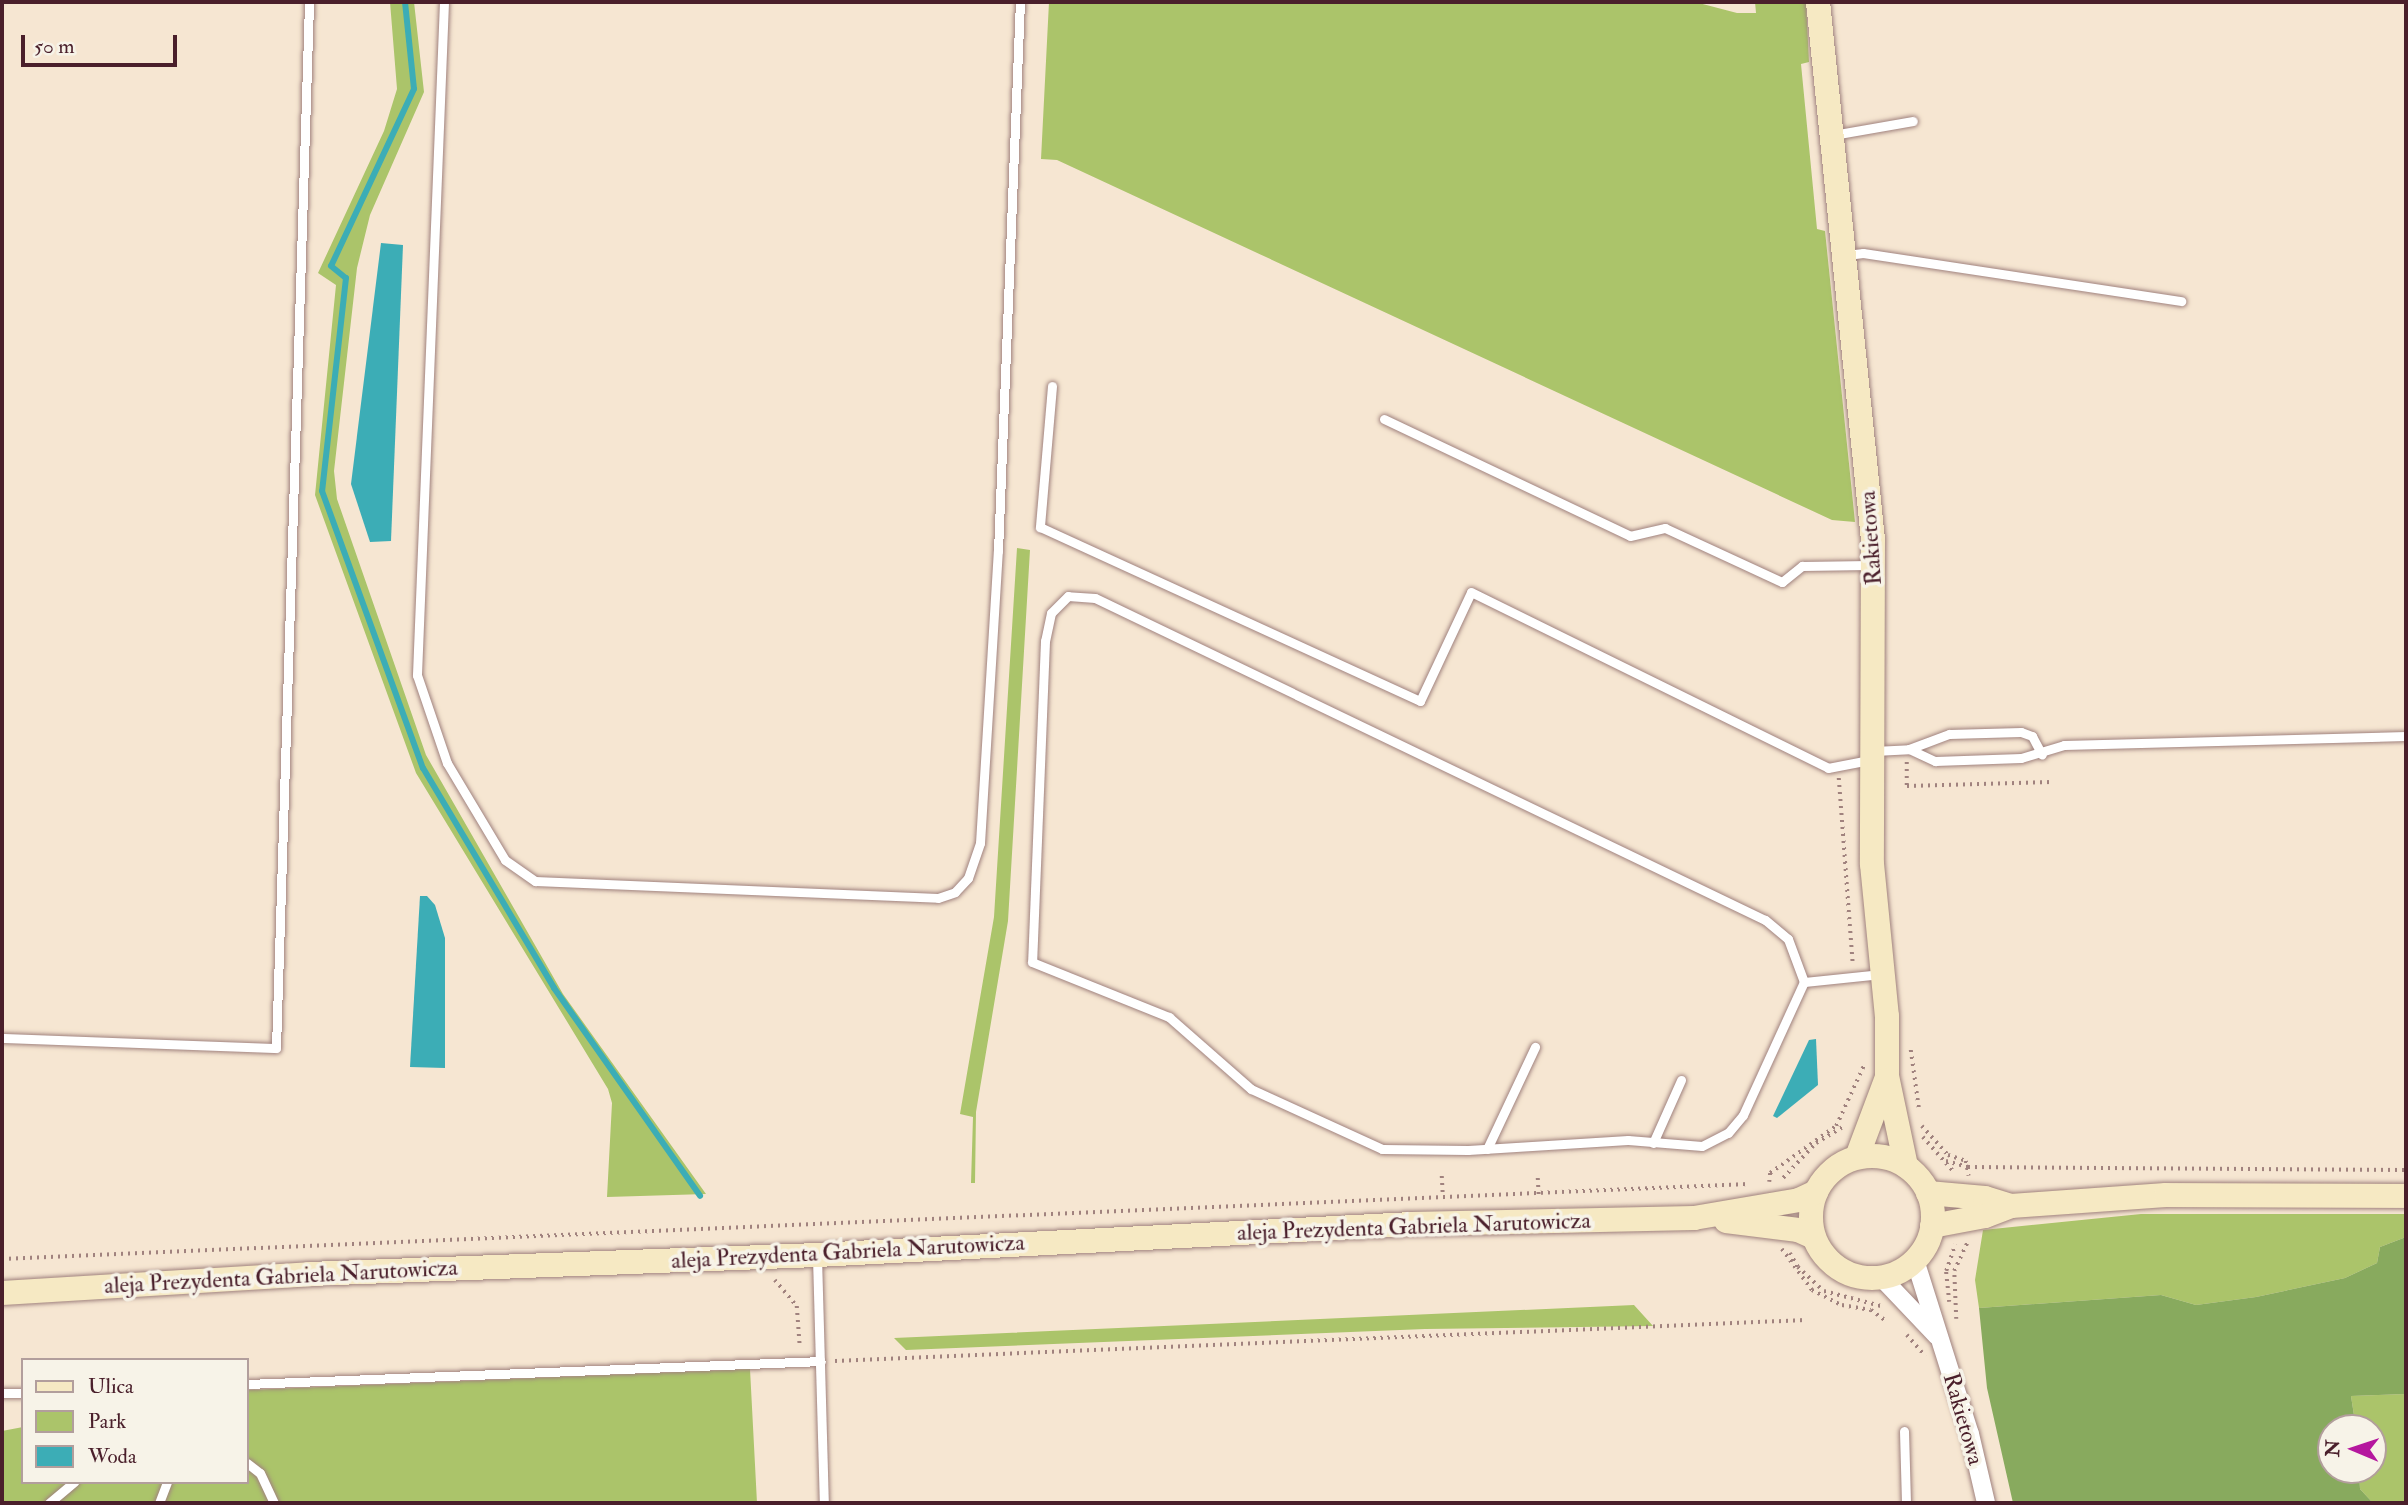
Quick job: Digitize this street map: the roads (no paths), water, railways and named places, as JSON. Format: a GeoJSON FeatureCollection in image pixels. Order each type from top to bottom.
{"type":"FeatureCollection","features":[{"type":"Feature","properties":{"kind":"street","name":"Rakietowa"},"geometry":{"type":"LineString","coordinates":[[1818,2],[1875,565],[1872,864],[1884,974],[1887,1076],[1906,1166]]}},
{"type":"Feature","properties":{"kind":"street","name":"Rakietowa"},"geometry":{"type":"LineString","coordinates":[[1857,1157],[1887,1076]]}},
{"type":"Feature","properties":{"kind":"street"},"geometry":{"type":"LineString","coordinates":[[1857,1157],[1882,1157],[1906,1166],[1928,1193],[1932,1226],[1915,1260],[1881,1277],[1865,1278],[1833,1264],[1814,1237],[1811,1222],[1816,1192],[1833,1170],[1857,1157]]}},
{"type":"Feature","properties":{"kind":"street","name":"aleja Prezydenta Gabriela Narutowicza"},"geometry":{"type":"LineString","coordinates":[[1694,1218],[1799,1200],[1816,1192]]}},
{"type":"Feature","properties":{"kind":"street"},"geometry":{"type":"LineString","coordinates":[[1928,1193],[1985,1198],[2011,1206]]}},
{"type":"Feature","properties":{"kind":"street"},"geometry":{"type":"LineString","coordinates":[[1932,1226],[1970,1220],[2011,1206],[2166,1195],[2406,1196]]}},
{"type":"Feature","properties":{"kind":"street","name":"aleja Prezydenta Gabriela Narutowicza"},"geometry":{"type":"LineString","coordinates":[[2,1293],[309,1274],[817,1255],[1412,1224],[1694,1218],[1798,1230],[1814,1237]]}},
{"type":"Feature","properties":{"kind":"street","name":"Rakietowa"},"geometry":{"type":"LineString","coordinates":[[1915,1260],[1986,1503]]}},
{"type":"Feature","properties":{"kind":"street","name":"Rakietowa"},"geometry":{"type":"LineString","coordinates":[[1881,1277],[1937,1336]]}},
{"type":"Feature","properties":{"kind":"lane"},"geometry":{"type":"LineString","coordinates":[[2,1038],[275,1048],[309,2]]}},
{"type":"Feature","properties":{"kind":"lane"},"geometry":{"type":"LineString","coordinates":[[444,2],[417,675],[447,763],[505,860],[535,881],[938,898],[955,892],[968,878],[980,843],[999,537],[1020,2]]}},
{"type":"Feature","properties":{"kind":"lane"},"geometry":{"type":"LineString","coordinates":[[1831,135],[1913,121]]}},
{"type":"Feature","properties":{"kind":"lane"},"geometry":{"type":"LineString","coordinates":[[1845,255],[1863,253],[2181,301]]}},
{"type":"Feature","properties":{"kind":"lane"},"geometry":{"type":"LineString","coordinates":[[1052,386],[1040,527],[1420,701],[1471,592],[1828,768],[1839,768],[1871,755],[1908,749],[1935,736],[2021,732],[2032,736],[2042,755]]}},
{"type":"Feature","properties":{"kind":"lane"},"geometry":{"type":"LineString","coordinates":[[1384,419],[1630,536],[1665,528],[1782,582],[1802,566],[1875,565]]}},
{"type":"Feature","properties":{"kind":"lane"},"geometry":{"type":"LineString","coordinates":[[1077,594],[1095,598],[1765,920],[1788,939],[1804,982],[1737,1125],[1702,1146],[1628,1140],[1487,1149],[1382,1149],[1251,1089],[1169,1017],[1032,962],[1045,641],[1051,613],[1059,601],[1077,594]]}},
{"type":"Feature","properties":{"kind":"lane"},"geometry":{"type":"LineString","coordinates":[[1908,749],[1935,761],[2042,755],[2064,744],[2406,736]]}},
{"type":"Feature","properties":{"kind":"lane"},"geometry":{"type":"LineString","coordinates":[[1804,982],[1884,974]]}},
{"type":"Feature","properties":{"kind":"lane"},"geometry":{"type":"LineString","coordinates":[[1487,1149],[1535,1047]]}},
{"type":"Feature","properties":{"kind":"lane"},"geometry":{"type":"LineString","coordinates":[[1653,1143],[1681,1080]]}},
{"type":"Feature","properties":{"kind":"lane"},"geometry":{"type":"LineString","coordinates":[[817,1255],[823,1501]]}},
{"type":"Feature","properties":{"kind":"lane"},"geometry":{"type":"LineString","coordinates":[[248,1384],[821,1361]]}},
{"type":"Feature","properties":{"kind":"lane"},"geometry":{"type":"LineString","coordinates":[[2,1393],[21,1392]]}},
{"type":"Feature","properties":{"kind":"lane"},"geometry":{"type":"LineString","coordinates":[[1904,1431],[1906,1503]]}},
{"type":"Feature","properties":{"kind":"lane"},"geometry":{"type":"LineString","coordinates":[[248,1464],[260,1473],[274,1503]]}},
{"type":"Feature","properties":{"kind":"lane"},"geometry":{"type":"LineString","coordinates":[[49,1503],[72,1484]]}},
{"type":"Feature","properties":{"kind":"lane"},"geometry":{"type":"LineString","coordinates":[[159,1503],[166,1484]]}},
{"type":"Feature","properties":{"kind":"water"},"geometry":{"type":"Polygon","coordinates":[[[381,243],[403,245],[391,541],[370,542],[351,484],[381,243]]]}},
{"type":"Feature","properties":{"kind":"water"},"geometry":{"type":"Polygon","coordinates":[[[420,896],[427,896],[435,905],[445,938],[445,1068],[410,1067],[420,896]]]}},
{"type":"Feature","properties":{"kind":"water"},"geometry":{"type":"Polygon","coordinates":[[[1816,1039],[1818,1085],[1777,1118],[1773,1116],[1809,1040],[1816,1039]]]}},
{"type":"Feature","properties":{"kind":"waterway"},"geometry":{"type":"LineString","coordinates":[[405,2],[414,89],[331,266],[346,278],[322,491],[423,768],[554,988],[700,1196]]}}]}
